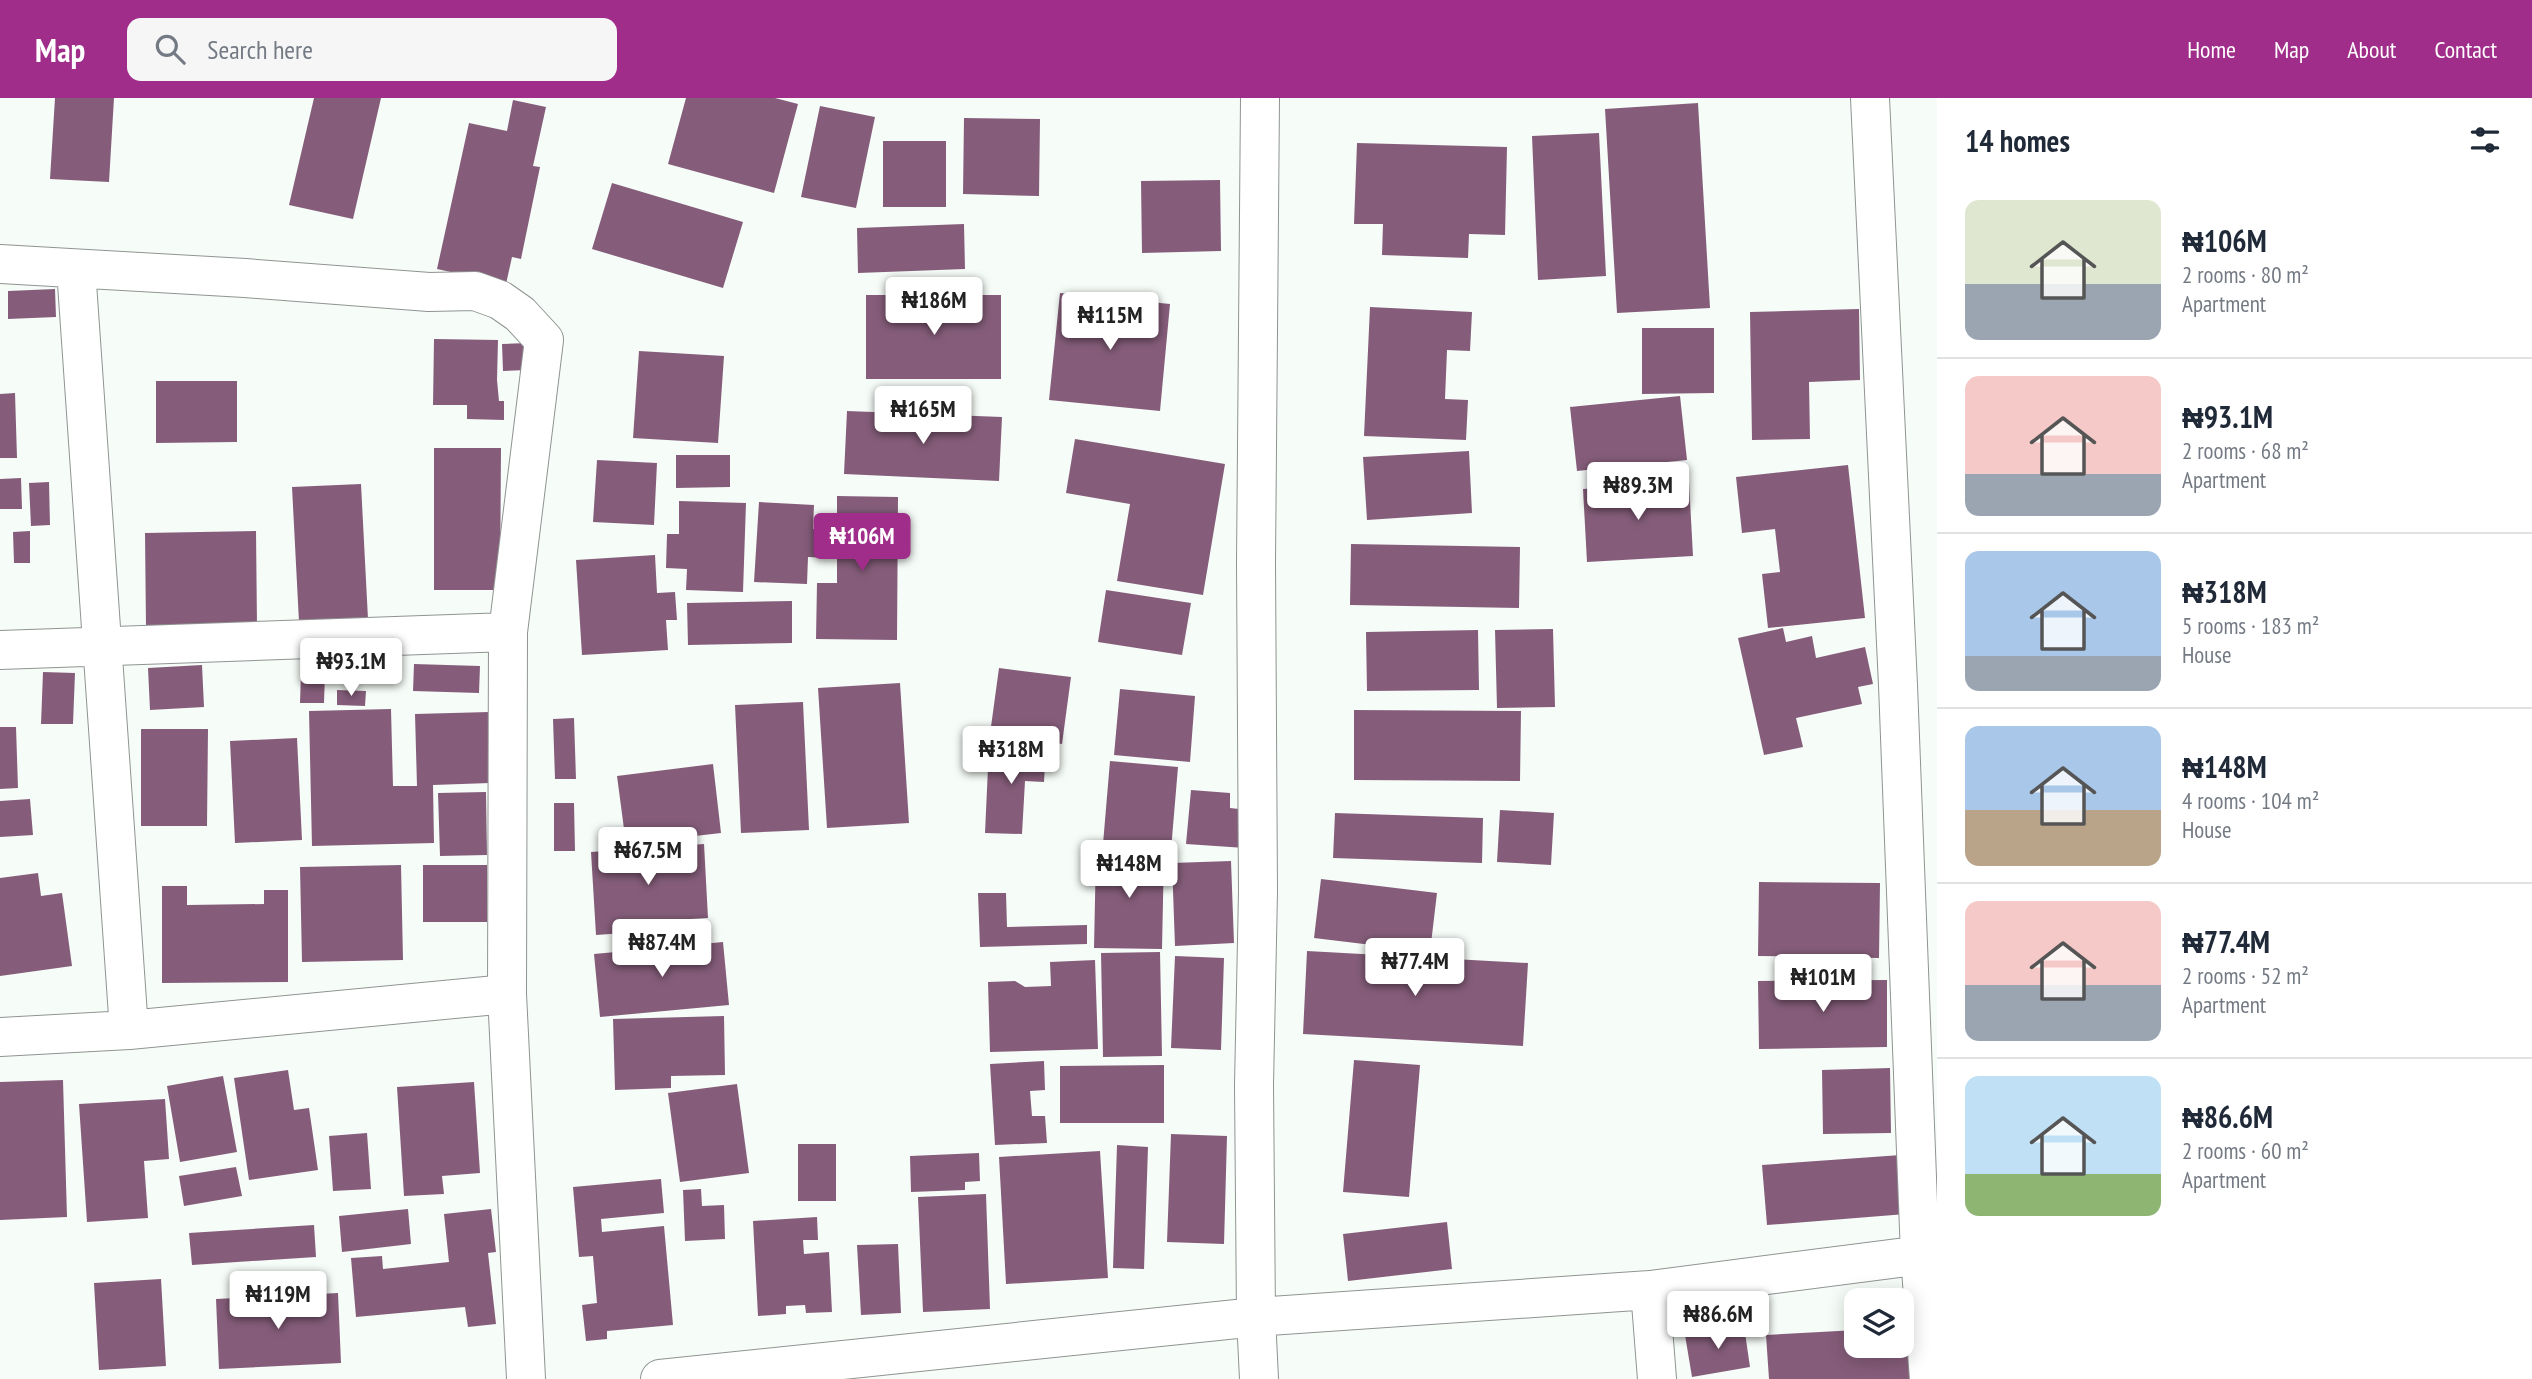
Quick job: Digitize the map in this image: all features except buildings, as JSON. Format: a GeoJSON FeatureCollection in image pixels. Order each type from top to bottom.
{"type":"FeatureCollection","features":[{"type":"Feature","properties":{"kind":"street"},"geometry":{"type":"LineString","coordinates":[[1259,1379],[1254,1085],[1258,892],[1256,564],[1260,98]]}},
{"type":"Feature","properties":{"kind":"street"},"geometry":{"type":"LineString","coordinates":[[1870,98],[1928,1254],[1930,1379]]}},
{"type":"Feature","properties":{"kind":"street"},"geometry":{"type":"LineString","coordinates":[[0,264],[429,292],[475,290],[500,300],[520,314],[544,340],[508,632],[507,994],[526,1379]]}},
{"type":"Feature","properties":{"kind":"street"},"geometry":{"type":"LineString","coordinates":[[75,269],[129,1030]]}},
{"type":"Feature","properties":{"kind":"street"},"geometry":{"type":"LineString","coordinates":[[0,650],[508,632]]}},
{"type":"Feature","properties":{"kind":"street"},"geometry":{"type":"LineString","coordinates":[[0,1037],[129,1030],[507,994]]}},
{"type":"Feature","properties":{"kind":"street"},"geometry":{"type":"LineString","coordinates":[[660,1379],[755,1374],[1256,1317],[1650,1290],[1928,1254]]}},
{"type":"Feature","properties":{"kind":"street"},"geometry":{"type":"LineString","coordinates":[[1650,1290],[1657,1379]]}}]}
